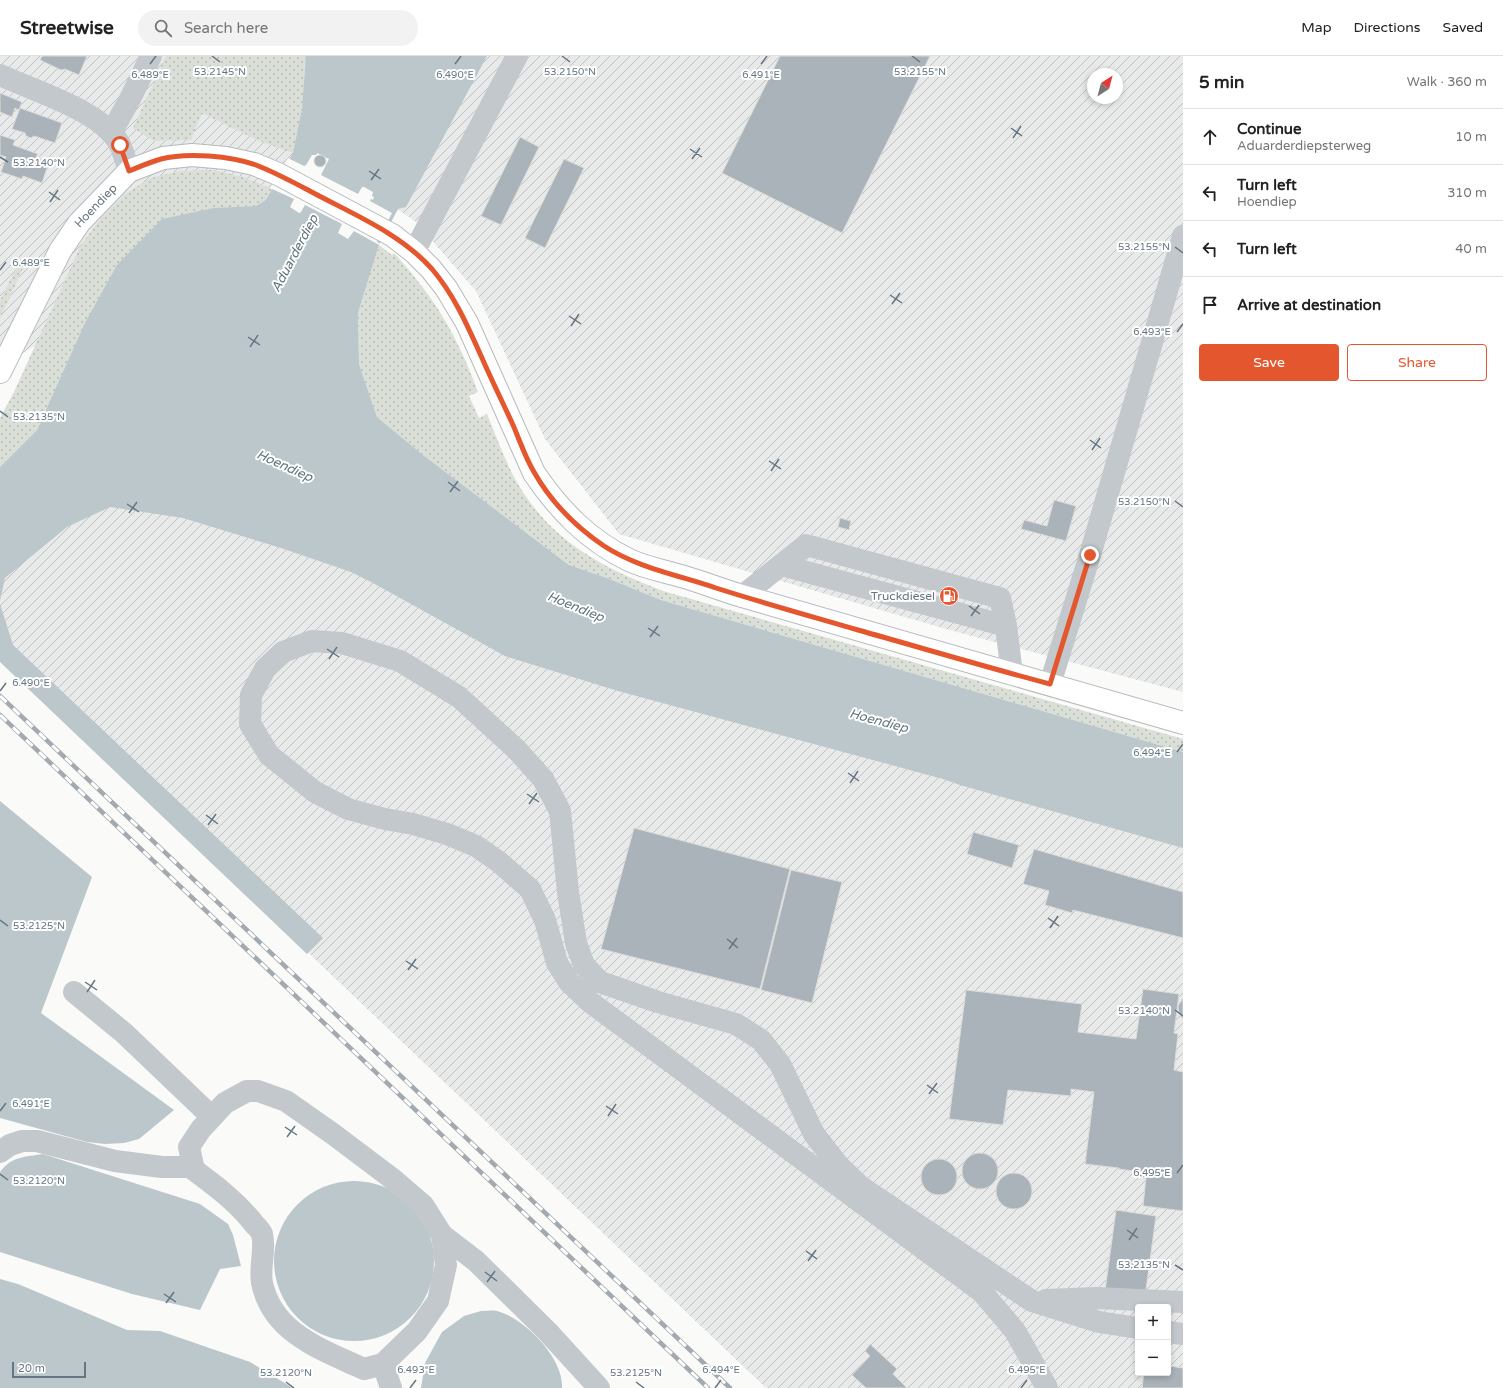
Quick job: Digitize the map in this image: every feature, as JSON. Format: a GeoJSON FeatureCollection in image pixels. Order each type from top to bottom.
{"type":"FeatureCollection","features":[{"type":"Feature","properties":{"kind":"main road","name":"Hoendiep"},"geometry":{"type":"LineString","coordinates":[[0,372],[60,251],[79,223],[129,171],[163,158],[192,155],[233,159],[254,164],[278,174],[392,235],[414,252],[431,269],[457,305],[467,323],[534,473],[562,511],[583,530],[605,546],[629,560],[655,570],[682,576],[742,596],[1183,723]]}},
{"type":"Feature","properties":{"kind":"street"},"geometry":{"type":"LineString","coordinates":[[111,133],[151,56]]}},
{"type":"Feature","properties":{"kind":"street"},"geometry":{"type":"LineString","coordinates":[[414,252],[518,56]]}},
{"type":"Feature","properties":{"kind":"street"},"geometry":{"type":"LineString","coordinates":[[0,75],[81,110],[98,121],[111,133],[120,145],[129,171]]}},
{"type":"Feature","properties":{"kind":"street"},"geometry":{"type":"LineString","coordinates":[[1050,684],[1090,555],[1183,236]]}},
{"type":"Feature","properties":{"kind":"street"},"geometry":{"type":"LineString","coordinates":[[742,596],[781,565],[1006,626],[1012,674]]}},
{"type":"Feature","properties":{"kind":"street"},"geometry":{"type":"LineString","coordinates":[[1047,1388],[1015,1331],[982,1292],[590,1002],[569,982],[557,963],[545,920],[530,889],[499,862],[476,846],[448,834],[413,824],[385,819],[348,809],[315,792],[269,755],[250,724],[252,695],[266,669],[283,652],[312,641],[342,643],[400,661],[459,697],[517,750],[543,779],[560,811],[568,892],[576,943],[584,965],[600,982],[658,1002],[736,1024],[761,1040],[780,1064],[792,1092],[814,1134],[826,1151],[861,1187],[1032,1301],[1099,1322],[1135,1328]]}},
{"type":"Feature","properties":{"kind":"street"},"geometry":{"type":"LineString","coordinates":[[74,992],[124,1033],[212,1117]]}},
{"type":"Feature","properties":{"kind":"street"},"geometry":{"type":"LineString","coordinates":[[442,1235],[446,1265],[438,1301],[417,1331],[383,1364],[364,1369],[307,1342],[288,1328],[269,1305],[262,1282],[262,1233],[246,1214],[216,1186],[194,1170],[189,1147],[201,1129],[225,1103],[247,1091],[258,1091],[286,1101],[339,1139],[423,1205],[442,1235],[476,1261],[547,1331],[599,1388]]}},
{"type":"Feature","properties":{"kind":"street"},"geometry":{"type":"LineString","coordinates":[[0,1152],[10,1145],[22,1141],[37,1141],[115,1161],[162,1166],[193,1167]]}},
{"type":"Feature","properties":{"kind":"street"},"geometry":{"type":"LineString","coordinates":[[1032,1301],[1097,1298],[1183,1302]]}},
{"type":"Feature","properties":{"kind":"street"},"geometry":{"type":"LineString","coordinates":[[1171,1332],[1183,1334]]}},
{"type":"Feature","properties":{"kind":"street"},"geometry":{"type":"LineString","coordinates":[[383,1364],[391,1388]]}},
{"type":"Feature","properties":{"kind":"shaded area"},"geometry":{"type":"Polygon","coordinates":[[[0,56],[1183,56],[1183,692],[946,629],[619,534],[545,439],[476,291],[416,222],[337,168],[4,364],[0,368],[0,56]]]}},
{"type":"Feature","properties":{"kind":"shaded area"},"geometry":{"type":"Polygon","coordinates":[[[166,56],[306,56],[302,109],[293,153],[257,140],[202,113],[191,140],[154,141],[133,128],[166,56]]]}},
{"type":"Feature","properties":{"kind":"shaded area"},"geometry":{"type":"Polygon","coordinates":[[[214,170],[243,177],[272,189],[266,200],[256,206],[214,208],[53,395],[37,430],[0,467],[0,418],[14,392],[81,245],[102,217],[125,194],[151,178],[179,171],[214,170]]]}},
{"type":"Feature","properties":{"kind":"shaded area"},"geometry":{"type":"Polygon","coordinates":[[[379,245],[392,255],[394,253],[409,270],[444,318],[462,353],[478,392],[469,396],[479,418],[487,414],[511,471],[529,501],[560,535],[597,561],[640,582],[663,591],[1183,739],[1183,752],[661,600],[607,578],[569,565],[423,455],[377,417],[359,364],[358,313],[379,245]]]}},
{"type":"Feature","properties":{"kind":"shaded area"},"geometry":{"type":"Polygon","coordinates":[[[19,262],[24,266],[0,319],[0,301],[19,262]]]}},
{"type":"Feature","properties":{"kind":"shaded area"},"geometry":{"type":"Polygon","coordinates":[[[83,485],[364,555],[1183,845],[1183,1388],[766,1388],[319,963],[11,658],[0,645],[0,567],[83,485]]]}},
{"type":"Feature","properties":{"kind":"water","name":"Aduarderdiep"},"geometry":{"type":"Polygon","coordinates":[[[306,56],[487,56],[406,207],[398,209],[379,245],[358,313],[359,364],[377,417],[423,455],[569,565],[607,578],[661,600],[1183,752],[1183,848],[943,779],[618,691],[505,656],[351,572],[281,548],[183,518],[110,507],[67,527],[5,578],[0,601],[0,467],[37,430],[85,323],[117,265],[162,219],[214,208],[256,206],[266,200],[293,153],[302,109],[306,56]]]}},
{"type":"Feature","properties":{"kind":"water"},"geometry":{"type":"Polygon","coordinates":[[[0,604],[13,645],[323,938],[307,954],[0,662],[0,604]]]}},
{"type":"Feature","properties":{"kind":"water"},"geometry":{"type":"Polygon","coordinates":[[[0,801],[92,877],[41,1013],[174,1110],[139,1139],[124,1143],[105,1144],[87,1142],[0,1118],[0,801]]]}},
{"type":"Feature","properties":{"kind":"water"},"geometry":{"type":"Polygon","coordinates":[[[43,1154],[200,1204],[228,1224],[233,1235],[241,1266],[220,1269],[200,1310],[132,1294],[0,1252],[0,1172],[14,1160],[43,1154]]]}},
{"type":"Feature","properties":{"kind":"water"},"geometry":{"type":"Polygon","coordinates":[[[362,1181],[377,1184],[392,1190],[411,1204],[421,1216],[428,1230],[433,1245],[433,1277],[428,1292],[421,1306],[411,1318],[399,1328],[377,1338],[362,1341],[346,1341],[331,1338],[309,1328],[297,1318],[287,1306],[275,1277],[274,1253],[277,1238],[287,1216],[297,1204],[309,1194],[338,1182],[362,1181]]]}},
{"type":"Feature","properties":{"kind":"water"},"geometry":{"type":"Polygon","coordinates":[[[0,1279],[18,1284],[127,1330],[160,1331],[250,1362],[293,1388],[0,1388],[0,1279]]]}},
{"type":"Feature","properties":{"kind":"water"},"geometry":{"type":"Polygon","coordinates":[[[481,1311],[497,1311],[508,1315],[530,1331],[549,1352],[556,1364],[561,1376],[562,1388],[421,1388],[425,1363],[442,1332],[464,1316],[481,1311]]]}},
{"type":"Feature","properties":{"kind":"pier"},"geometry":{"type":"Polygon","coordinates":[[[317,153],[329,159],[321,175],[358,194],[362,187],[364,187],[373,192],[373,200],[371,199],[370,201],[392,213],[377,242],[381,244],[381,246],[354,231],[348,239],[338,233],[342,224],[305,205],[299,213],[290,207],[294,199],[270,188],[288,158],[304,166],[312,155],[316,155],[317,153]]]}},
{"type":"Feature","properties":{"kind":"building"},"geometry":{"type":"Polygon","coordinates":[[[42,56],[87,56],[79,75],[65,69],[61,70],[40,60],[42,56]]]}},
{"type":"Feature","properties":{"kind":"building"},"geometry":{"type":"Polygon","coordinates":[[[780,56],[930,56],[842,233],[722,173],[780,56]]]}},
{"type":"Feature","properties":{"kind":"building"},"geometry":{"type":"Polygon","coordinates":[[[0,93],[22,102],[19,110],[15,108],[12,117],[0,112],[0,93]]]}},
{"type":"Feature","properties":{"kind":"building"},"geometry":{"type":"Polygon","coordinates":[[[20,108],[62,123],[55,143],[34,136],[31,138],[26,136],[25,133],[12,129],[20,108]]]}},
{"type":"Feature","properties":{"kind":"building"},"geometry":{"type":"Polygon","coordinates":[[[0,135],[15,140],[13,145],[38,154],[36,157],[49,162],[42,183],[23,176],[22,179],[1,172],[6,157],[0,155],[0,135]]]}},
{"type":"Feature","properties":{"kind":"building"},"geometry":{"type":"Polygon","coordinates":[[[520,137],[539,147],[501,225],[481,216],[520,137]]]}},
{"type":"Feature","properties":{"kind":"building"},"geometry":{"type":"Polygon","coordinates":[[[320,155],[324,157],[326,161],[324,165],[320,167],[316,165],[314,161],[316,157],[320,155]]]}},
{"type":"Feature","properties":{"kind":"building"},"geometry":{"type":"Polygon","coordinates":[[[564,159],[584,168],[545,248],[525,238],[564,159]]]}},
{"type":"Feature","properties":{"kind":"building"},"geometry":{"type":"Polygon","coordinates":[[[1054,500],[1076,506],[1066,541],[1021,529],[1024,520],[1047,526],[1054,500]]]}},
{"type":"Feature","properties":{"kind":"building"},"geometry":{"type":"Polygon","coordinates":[[[840,518],[851,521],[849,530],[838,527],[840,518]]]}},
{"type":"Feature","properties":{"kind":"building"},"geometry":{"type":"Polygon","coordinates":[[[634,828],[790,869],[760,989],[601,949],[634,828]]]}},
{"type":"Feature","properties":{"kind":"building"},"geometry":{"type":"Polygon","coordinates":[[[973,832],[1019,845],[1012,868],[967,854],[973,832]]]}},
{"type":"Feature","properties":{"kind":"building"},"geometry":{"type":"Polygon","coordinates":[[[1034,849],[1183,892],[1183,938],[1073,910],[1072,913],[1045,905],[1049,891],[1023,884],[1034,849]]]}},
{"type":"Feature","properties":{"kind":"building"},"geometry":{"type":"Polygon","coordinates":[[[791,870],[842,882],[812,1003],[761,990],[791,870]]]}},
{"type":"Feature","properties":{"kind":"building"},"geometry":{"type":"Polygon","coordinates":[[[1143,989],[1179,994],[1174,1033],[1178,1034],[1174,1070],[1183,1072],[1183,1211],[1143,1206],[1146,1178],[1140,1177],[1140,1172],[1085,1164],[1094,1092],[1071,1089],[1071,1096],[1008,1090],[1003,1125],[949,1119],[966,990],[1082,1004],[1078,1032],[1136,1039],[1143,989]]]}},
{"type":"Feature","properties":{"kind":"building"},"geometry":{"type":"Polygon","coordinates":[[[1183,998],[1183,1019],[1179,1014],[1178,1006],[1183,998]]]}},
{"type":"Feature","properties":{"kind":"building"},"geometry":{"type":"Polygon","coordinates":[[[980,1153],[993,1158],[998,1171],[993,1184],[980,1189],[967,1184],[962,1171],[967,1158],[980,1153]]]}},
{"type":"Feature","properties":{"kind":"building"},"geometry":{"type":"Polygon","coordinates":[[[939,1159],[952,1164],[957,1177],[952,1190],[939,1195],[926,1190],[921,1177],[926,1164],[939,1159]]]}},
{"type":"Feature","properties":{"kind":"building"},"geometry":{"type":"Polygon","coordinates":[[[1014,1173],[1027,1178],[1032,1191],[1027,1204],[1014,1209],[1001,1204],[996,1191],[1001,1178],[1014,1173]]]}},
{"type":"Feature","properties":{"kind":"building"},"geometry":{"type":"Polygon","coordinates":[[[1116,1210],[1156,1216],[1145,1297],[1105,1291],[1116,1210]]]}},
{"type":"Feature","properties":{"kind":"building"},"geometry":{"type":"Polygon","coordinates":[[[870,1344],[897,1369],[893,1374],[907,1388],[866,1388],[852,1375],[870,1356],[865,1351],[870,1344]]]}},
{"type":"Feature","properties":{"kind":"building"},"geometry":{"type":"Polygon","coordinates":[[[1171,1366],[1183,1368],[1183,1388],[1142,1388],[1144,1376],[1171,1376],[1171,1366]]]}},
{"type":"Feature","properties":{"kind":"railway"},"geometry":{"type":"LineString","coordinates":[[0,696],[730,1388]]}},
{"type":"Feature","properties":{"kind":"railway"},"geometry":{"type":"LineString","coordinates":[[0,715],[708,1388]]}},
{"type":"Feature","properties":{"kind":"place","name":"Truckdiesel"},"geometry":{"type":"Point","coordinates":[949,596]}},
{"type":"Feature","properties":{"kind":"route"},"geometry":{"type":"LineString","coordinates":[[120,145],[129,171],[163,158],[192,155],[226,158],[254,164],[278,174],[392,235],[414,252],[431,269],[446,288],[467,323],[523,451],[534,473],[547,492],[562,511],[583,530],[605,546],[629,560],[655,570],[682,576],[742,596],[1050,684],[1090,555]]}}]}
